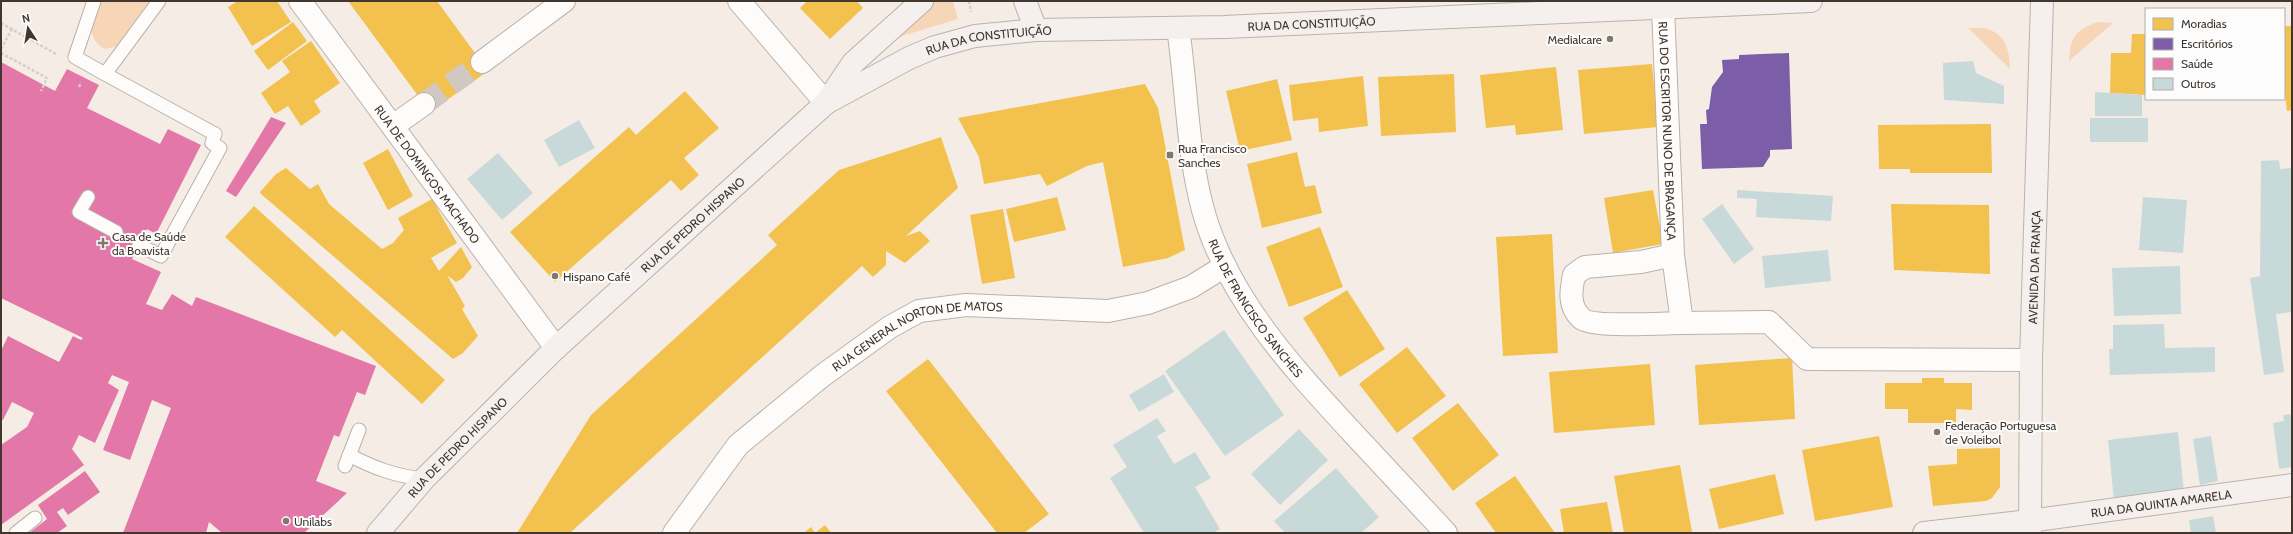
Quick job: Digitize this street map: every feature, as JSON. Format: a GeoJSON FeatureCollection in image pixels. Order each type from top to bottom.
{"type":"FeatureCollection","features":[{"type":"Feature","properties":{"kind":"main road","name":"RUA DE PEDRO HISPANO"},"geometry":{"type":"LineString","coordinates":[[378,533],[424,479],[556,348],[826,103],[853,63],[922,1]]}},
{"type":"Feature","properties":{"kind":"main road"},"geometry":{"type":"LineString","coordinates":[[1025,1],[1036,30]]}},
{"type":"Feature","properties":{"kind":"main road","name":"RUA DA CONSTITUIÇÃO"},"geometry":{"type":"LineString","coordinates":[[826,103],[909,58],[935,47],[975,36],[1036,30],[1178,28],[1811,1]]}},
{"type":"Feature","properties":{"kind":"main road","name":"AVENIDA DA FRANÇA"},"geometry":{"type":"LineString","coordinates":[[2030,527],[2031,360],[2042,1]]}},
{"type":"Feature","properties":{"kind":"main road","name":"RUA DA QUINTA AMARELA"},"geometry":{"type":"LineString","coordinates":[[1924,533],[2030,527],[2292,485]]}},
{"type":"Feature","properties":{"kind":"street","name":"RUA DE DOMINGOS MACHADO"},"geometry":{"type":"LineString","coordinates":[[300,1],[556,348]]}},
{"type":"Feature","properties":{"kind":"street"},"geometry":{"type":"LineString","coordinates":[[482,62],[564,1]]}},
{"type":"Feature","properties":{"kind":"street"},"geometry":{"type":"LineString","coordinates":[[739,1],[826,103]]}},
{"type":"Feature","properties":{"kind":"street","name":"RUA DO ESCRITOR NUNO DE BRAGANÇA"},"geometry":{"type":"LineString","coordinates":[[1663,7],[1673,255],[1682,323],[1596,324],[1582,320],[1574,309],[1570,293],[1574,275],[1585,267],[1605,264],[1641,262],[1673,255]]}},
{"type":"Feature","properties":{"kind":"street","name":"RUA DE FRANCISCO SANCHES"},"geometry":{"type":"LineString","coordinates":[[1178,28],[1184,65],[1188,127],[1203,211],[1225,266],[1272,340],[1310,386],[1446,533]]}},
{"type":"Feature","properties":{"kind":"street"},"geometry":{"type":"LineString","coordinates":[[393,126],[424,104]]}},
{"type":"Feature","properties":{"kind":"street","name":"RUA GENERAL NORTON DE MATOS"},"geometry":{"type":"LineString","coordinates":[[674,533],[738,445],[822,376],[890,327],[918,312],[966,304],[1108,311],[1148,303],[1192,286],[1225,266]]}},
{"type":"Feature","properties":{"kind":"street"},"geometry":{"type":"LineString","coordinates":[[1682,323],[1769,322],[1807,359],[2031,360]]}},
{"type":"Feature","properties":{"kind":"lane"},"geometry":{"type":"LineString","coordinates":[[94,1],[75,57],[215,134],[212,143],[220,148],[161,256],[139,245]]}},
{"type":"Feature","properties":{"kind":"lane"},"geometry":{"type":"LineString","coordinates":[[105,74],[159,1]]}},
{"type":"Feature","properties":{"kind":"lane"},"geometry":{"type":"LineString","coordinates":[[88,197],[79,212],[116,232]]}},
{"type":"Feature","properties":{"kind":"lane"},"geometry":{"type":"LineString","coordinates":[[359,430],[347,461],[397,476],[424,479]]}},
{"type":"Feature","properties":{"kind":"lane"},"geometry":{"type":"LineString","coordinates":[[16,533],[35,518]]}},
{"type":"Feature","properties":{"kind":"path"},"geometry":{"type":"LineString","coordinates":[[1,23],[60,56]]}},
{"type":"Feature","properties":{"kind":"path"},"geometry":{"type":"LineString","coordinates":[[1,49],[12,29]]}},
{"type":"Feature","properties":{"kind":"path"},"geometry":{"type":"LineString","coordinates":[[1,53],[47,78],[41,92]]}},
{"type":"Feature","properties":{"kind":"path"},"geometry":{"type":"LineString","coordinates":[[79,87],[84,78]]}},
{"type":"Feature","properties":{"kind":"shaded area"},"geometry":{"type":"Polygon","coordinates":[[[99,1],[152,1],[122,43],[115,47],[104,49],[94,39],[92,33],[93,21],[99,1]]]}},
{"type":"Feature","properties":{"kind":"shaded area"},"geometry":{"type":"Polygon","coordinates":[[[934,1],[953,1],[958,19],[899,37],[898,34],[934,1]]]}},
{"type":"Feature","properties":{"kind":"shaded area"},"geometry":{"type":"Polygon","coordinates":[[[2098,22],[2113,23],[2069,61],[2071,46],[2075,36],[2084,28],[2098,22]]]}},
{"type":"Feature","properties":{"kind":"shaded area"},"geometry":{"type":"Polygon","coordinates":[[[1968,28],[1988,29],[1996,33],[2004,41],[2006,46],[2010,69],[1968,28]]]}},
{"type":"Feature","properties":{"kind":"building: Moradias"},"geometry":{"type":"Polygon","coordinates":[[[238,1],[277,1],[291,22],[252,46],[228,7],[238,1]]]}},
{"type":"Feature","properties":{"kind":"building: Moradias"},"geometry":{"type":"Polygon","coordinates":[[[348,1],[437,1],[488,71],[430,112],[348,1]]]}},
{"type":"Feature","properties":{"kind":"building: Moradias"},"geometry":{"type":"Polygon","coordinates":[[[807,1],[857,1],[863,8],[830,39],[800,8],[807,1]]]}},
{"type":"Feature","properties":{"kind":"building: Moradias"},"geometry":{"type":"Polygon","coordinates":[[[293,22],[307,41],[268,70],[254,51],[293,22]]]}},
{"type":"Feature","properties":{"kind":"building: Moradias"},"geometry":{"type":"Polygon","coordinates":[[[2285,26],[2292,26],[2292,110],[2287,111],[2285,93],[2285,26]]]}},
{"type":"Feature","properties":{"kind":"building: Moradias"},"geometry":{"type":"Polygon","coordinates":[[[2132,34],[2145,34],[2145,95],[2110,93],[2111,53],[2131,53],[2132,34]]]}},
{"type":"Feature","properties":{"kind":"building: Moradias"},"geometry":{"type":"Polygon","coordinates":[[[311,41],[340,83],[314,101],[321,112],[301,126],[288,106],[275,114],[261,93],[290,72],[282,61],[311,41]]]}},
{"type":"Feature","properties":{"kind":"building: Moradias"},"geometry":{"type":"Polygon","coordinates":[[[1652,64],[1658,127],[1584,134],[1578,70],[1652,64]]]}},
{"type":"Feature","properties":{"kind":"building: Moradias"},"geometry":{"type":"Polygon","coordinates":[[[1556,67],[1563,130],[1516,135],[1515,125],[1486,128],[1480,75],[1556,67]]]}},
{"type":"Feature","properties":{"kind":"building: Moradias"},"geometry":{"type":"Polygon","coordinates":[[[1454,74],[1456,132],[1381,136],[1378,77],[1454,74]]]}},
{"type":"Feature","properties":{"kind":"building: Moradias"},"geometry":{"type":"Polygon","coordinates":[[[1363,76],[1368,126],[1319,132],[1318,118],[1293,121],[1289,85],[1363,76]]]}},
{"type":"Feature","properties":{"kind":"building: Moradias"},"geometry":{"type":"Polygon","coordinates":[[[1277,79],[1292,140],[1240,151],[1226,91],[1277,79]]]}},
{"type":"Feature","properties":{"kind":"building: Moradias"},"geometry":{"type":"Polygon","coordinates":[[[1145,84],[1158,108],[1185,250],[1168,258],[1123,267],[1103,162],[1087,166],[1047,186],[1040,174],[984,184],[979,157],[958,118],[1145,84]]]}},
{"type":"Feature","properties":{"kind":"building: Moradias"},"geometry":{"type":"Polygon","coordinates":[[[685,91],[719,128],[684,158],[699,175],[681,191],[671,180],[555,282],[510,232],[629,127],[636,135],[685,91]]]}},
{"type":"Feature","properties":{"kind":"building: Moradias"},"geometry":{"type":"Polygon","coordinates":[[[1991,124],[1992,173],[1910,173],[1910,169],[1879,169],[1878,125],[1991,124]]]}},
{"type":"Feature","properties":{"kind":"building: Moradias"},"geometry":{"type":"Polygon","coordinates":[[[941,137],[958,188],[906,236],[920,231],[930,241],[905,263],[886,251],[886,265],[873,277],[862,266],[570,533],[517,533],[591,415],[777,245],[768,235],[839,170],[941,137]]]}},
{"type":"Feature","properties":{"kind":"building: Moradias"},"geometry":{"type":"Polygon","coordinates":[[[388,149],[413,196],[388,210],[363,163],[388,149]]]}},
{"type":"Feature","properties":{"kind":"building: Moradias"},"geometry":{"type":"Polygon","coordinates":[[[1297,152],[1305,187],[1315,185],[1322,213],[1262,228],[1247,164],[1297,152]]]}},
{"type":"Feature","properties":{"kind":"building: Moradias"},"geometry":{"type":"Polygon","coordinates":[[[286,168],[310,189],[318,184],[329,204],[382,249],[393,243],[404,230],[398,218],[432,199],[457,243],[431,258],[439,271],[461,247],[472,267],[463,278],[456,282],[447,275],[465,306],[462,309],[478,336],[463,353],[453,359],[261,194],[260,192],[276,174],[286,168]]]}},
{"type":"Feature","properties":{"kind":"building: Moradias"},"geometry":{"type":"Polygon","coordinates":[[[1653,190],[1663,244],[1613,253],[1604,198],[1653,190]]]}},
{"type":"Feature","properties":{"kind":"building: Moradias"},"geometry":{"type":"Polygon","coordinates":[[[1057,197],[1066,230],[1014,242],[1006,209],[1057,197]]]}},
{"type":"Feature","properties":{"kind":"building: Moradias"},"geometry":{"type":"Polygon","coordinates":[[[1891,204],[1989,205],[1990,274],[1894,270],[1891,204]]]}},
{"type":"Feature","properties":{"kind":"building: Moradias"},"geometry":{"type":"Polygon","coordinates":[[[254,206],[445,380],[422,404],[342,330],[335,337],[225,237],[254,206]]]}},
{"type":"Feature","properties":{"kind":"building: Moradias"},"geometry":{"type":"Polygon","coordinates":[[[1003,209],[1015,278],[982,284],[970,215],[1003,209]]]}},
{"type":"Feature","properties":{"kind":"building: Moradias"},"geometry":{"type":"Polygon","coordinates":[[[1320,227],[1343,287],[1289,307],[1266,247],[1320,227]]]}},
{"type":"Feature","properties":{"kind":"building: Moradias"},"geometry":{"type":"Polygon","coordinates":[[[1552,234],[1558,353],[1503,356],[1496,237],[1552,234]]]}},
{"type":"Feature","properties":{"kind":"building: Moradias"},"geometry":{"type":"Polygon","coordinates":[[[1347,290],[1385,349],[1340,377],[1303,318],[1347,290]]]}},
{"type":"Feature","properties":{"kind":"building: Moradias"},"geometry":{"type":"Polygon","coordinates":[[[1407,347],[1446,396],[1397,433],[1359,384],[1407,347]]]}},
{"type":"Feature","properties":{"kind":"building: Moradias"},"geometry":{"type":"Polygon","coordinates":[[[1792,358],[1795,419],[1699,425],[1695,365],[1792,358]]]}},
{"type":"Feature","properties":{"kind":"building: Moradias"},"geometry":{"type":"Polygon","coordinates":[[[928,359],[1049,514],[1024,533],[997,533],[886,391],[928,359]]]}},
{"type":"Feature","properties":{"kind":"building: Moradias"},"geometry":{"type":"Polygon","coordinates":[[[1650,364],[1655,425],[1554,433],[1549,372],[1650,364]]]}},
{"type":"Feature","properties":{"kind":"building: Moradias"},"geometry":{"type":"Polygon","coordinates":[[[1922,378],[1944,378],[1944,383],[1972,383],[1972,410],[1956,409],[1956,423],[1908,423],[1908,409],[1885,409],[1885,383],[1922,383],[1922,378]]]}},
{"type":"Feature","properties":{"kind":"building: Moradias"},"geometry":{"type":"Polygon","coordinates":[[[1458,403],[1499,455],[1453,491],[1412,438],[1458,403]]]}},
{"type":"Feature","properties":{"kind":"building: Moradias"},"geometry":{"type":"Polygon","coordinates":[[[1879,436],[1893,507],[1815,521],[1802,450],[1879,436]]]}},
{"type":"Feature","properties":{"kind":"building: Moradias"},"geometry":{"type":"Polygon","coordinates":[[[2000,448],[2000,487],[1992,498],[1986,501],[1933,506],[1928,466],[1957,464],[1957,449],[2000,448]]]}},
{"type":"Feature","properties":{"kind":"building: Moradias"},"geometry":{"type":"Polygon","coordinates":[[[1680,465],[1692,532],[1624,533],[1614,476],[1680,465]]]}},
{"type":"Feature","properties":{"kind":"building: Moradias"},"geometry":{"type":"Polygon","coordinates":[[[1775,474],[1784,514],[1719,529],[1709,489],[1775,474]]]}},
{"type":"Feature","properties":{"kind":"building: Moradias"},"geometry":{"type":"Polygon","coordinates":[[[1515,476],[1555,533],[1496,533],[1475,503],[1515,476]]]}},
{"type":"Feature","properties":{"kind":"building: Moradias"},"geometry":{"type":"Polygon","coordinates":[[[1607,502],[1613,533],[1564,533],[1560,509],[1607,502]]]}},
{"type":"Feature","properties":{"kind":"building: Moradias"},"geometry":{"type":"Polygon","coordinates":[[[825,525],[831,533],[815,533],[825,525]]]}},
{"type":"Feature","properties":{"kind":"building: Moradias"},"geometry":{"type":"Polygon","coordinates":[[[811,527],[815,533],[804,533],[811,527]]]}},
{"type":"Feature","properties":{"kind":"building: Escritórios"},"geometry":{"type":"Polygon","coordinates":[[[1789,53],[1792,149],[1770,150],[1770,156],[1763,167],[1702,169],[1700,124],[1707,124],[1706,110],[1709,109],[1712,87],[1723,72],[1722,60],[1739,59],[1739,55],[1789,53]]]}},
{"type":"Feature","properties":{"kind":"building: Saúde","name":"Casa de Saúde da Boavista"},"geometry":{"type":"Polygon","coordinates":[[[1,62],[55,91],[67,69],[99,85],[87,108],[160,144],[168,129],[201,145],[156,234],[147,229],[132,259],[161,272],[146,304],[162,310],[172,294],[192,306],[196,297],[376,366],[365,395],[357,392],[339,437],[334,435],[316,481],[347,493],[304,533],[222,533],[209,522],[206,533],[123,533],[171,408],[152,400],[130,460],[103,450],[129,382],[112,375],[108,383],[119,390],[95,443],[79,435],[72,449],[84,465],[1,525],[1,445],[27,427],[34,413],[12,402],[3,420],[1,419],[1,351],[8,336],[59,362],[73,336],[81,340],[83,338],[1,298],[1,62]]]}},
{"type":"Feature","properties":{"kind":"building: Saúde"},"geometry":{"type":"Polygon","coordinates":[[[271,117],[286,123],[236,197],[226,191],[271,117]]]}},
{"type":"Feature","properties":{"kind":"building: Saúde"},"geometry":{"type":"Polygon","coordinates":[[[85,471],[100,492],[68,515],[63,508],[57,512],[67,526],[57,533],[29,533],[47,519],[38,505],[85,471]]]}},
{"type":"Feature","properties":{"kind":"building: Outros"},"geometry":{"type":"Polygon","coordinates":[[[1973,61],[1976,73],[2004,86],[2004,104],[1944,100],[1943,63],[1973,61]]]}},
{"type":"Feature","properties":{"kind":"building: Outros"},"geometry":{"type":"Polygon","coordinates":[[[2095,92],[2142,95],[2142,116],[2095,116],[2095,92]]]}},
{"type":"Feature","properties":{"kind":"building: Outros"},"geometry":{"type":"Polygon","coordinates":[[[2090,118],[2148,118],[2148,142],[2090,142],[2090,118]]]}},
{"type":"Feature","properties":{"kind":"building: Outros"},"geometry":{"type":"Polygon","coordinates":[[[579,120],[595,148],[559,167],[544,140],[579,120]]]}},
{"type":"Feature","properties":{"kind":"building: Outros"},"geometry":{"type":"Polygon","coordinates":[[[498,153],[533,193],[502,220],[467,179],[498,153]]]}},
{"type":"Feature","properties":{"kind":"building: Outros"},"geometry":{"type":"Polygon","coordinates":[[[2279,160],[2280,169],[2292,168],[2292,312],[2276,314],[2284,372],[2264,375],[2250,278],[2260,276],[2261,161],[2279,160]]]}},
{"type":"Feature","properties":{"kind":"building: Outros"},"geometry":{"type":"Polygon","coordinates":[[[1737,190],[1833,196],[1831,221],[1756,217],[1757,199],[1737,198],[1737,190]]]}},
{"type":"Feature","properties":{"kind":"building: Outros"},"geometry":{"type":"Polygon","coordinates":[[[2143,197],[2187,200],[2183,253],[2139,250],[2143,197]]]}},
{"type":"Feature","properties":{"kind":"building: Outros"},"geometry":{"type":"Polygon","coordinates":[[[1722,204],[1754,249],[1734,264],[1702,219],[1722,204]]]}},
{"type":"Feature","properties":{"kind":"building: Outros"},"geometry":{"type":"Polygon","coordinates":[[[1828,250],[1831,281],[1765,288],[1762,256],[1828,250]]]}},
{"type":"Feature","properties":{"kind":"building: Outros"},"geometry":{"type":"Polygon","coordinates":[[[2180,266],[2181,314],[2114,316],[2112,268],[2180,266]]]}},
{"type":"Feature","properties":{"kind":"building: Outros"},"geometry":{"type":"Polygon","coordinates":[[[2164,324],[2165,348],[2215,347],[2215,372],[2110,375],[2109,349],[2113,349],[2113,325],[2164,324]]]}},
{"type":"Feature","properties":{"kind":"building: Outros"},"geometry":{"type":"Polygon","coordinates":[[[1224,330],[1284,415],[1225,456],[1165,371],[1224,330]]]}},
{"type":"Feature","properties":{"kind":"building: Outros"},"geometry":{"type":"Polygon","coordinates":[[[1164,374],[1174,392],[1139,412],[1129,395],[1164,374]]]}},
{"type":"Feature","properties":{"kind":"building: Outros"},"geometry":{"type":"Polygon","coordinates":[[[2292,414],[2292,467],[2279,469],[2273,423],[2284,421],[2283,415],[2292,414]]]}},
{"type":"Feature","properties":{"kind":"building: Outros"},"geometry":{"type":"Polygon","coordinates":[[[1157,418],[1166,431],[1157,436],[1174,464],[1195,452],[1211,478],[1195,487],[1220,529],[1213,533],[1144,533],[1110,478],[1127,467],[1113,445],[1157,418]]]}},
{"type":"Feature","properties":{"kind":"building: Outros"},"geometry":{"type":"Polygon","coordinates":[[[1299,429],[1328,460],[1280,505],[1251,474],[1299,429]]]}},
{"type":"Feature","properties":{"kind":"building: Outros"},"geometry":{"type":"Polygon","coordinates":[[[2178,432],[2184,493],[2114,501],[2108,440],[2178,432]]]}},
{"type":"Feature","properties":{"kind":"building: Outros"},"geometry":{"type":"Polygon","coordinates":[[[2211,436],[2218,481],[2200,485],[2193,439],[2211,436]]]}},
{"type":"Feature","properties":{"kind":"building: Outros"},"geometry":{"type":"Polygon","coordinates":[[[1336,468],[1379,517],[1361,533],[1285,533],[1274,521],[1336,468]]]}},
{"type":"Feature","properties":{"kind":"building: Outros"},"geometry":{"type":"Polygon","coordinates":[[[2213,516],[2216,533],[2191,533],[2189,520],[2213,516]]]}},
{"type":"Feature","properties":{"kind":"tunnel"},"geometry":{"type":"LineString","coordinates":[[424,104],[482,62]]}},
{"type":"Feature","properties":{"kind":"place","name":"Medialcare"},"geometry":{"type":"Point","coordinates":[1610,39]}},
{"type":"Feature","properties":{"kind":"place","name":"Rua Francisco Sanches"},"geometry":{"type":"Point","coordinates":[1170,155]}},
{"type":"Feature","properties":{"kind":"place","name":"Casa de Saúde da Boavista"},"geometry":{"type":"Point","coordinates":[103,243]}},
{"type":"Feature","properties":{"kind":"place","name":"Hispano Café"},"geometry":{"type":"Point","coordinates":[555,276]}},
{"type":"Feature","properties":{"kind":"place","name":"Federação Portuguesa de Voleibol"},"geometry":{"type":"Point","coordinates":[1937,432]}},
{"type":"Feature","properties":{"kind":"place","name":"Unilabs"},"geometry":{"type":"Point","coordinates":[286,521]}}]}
